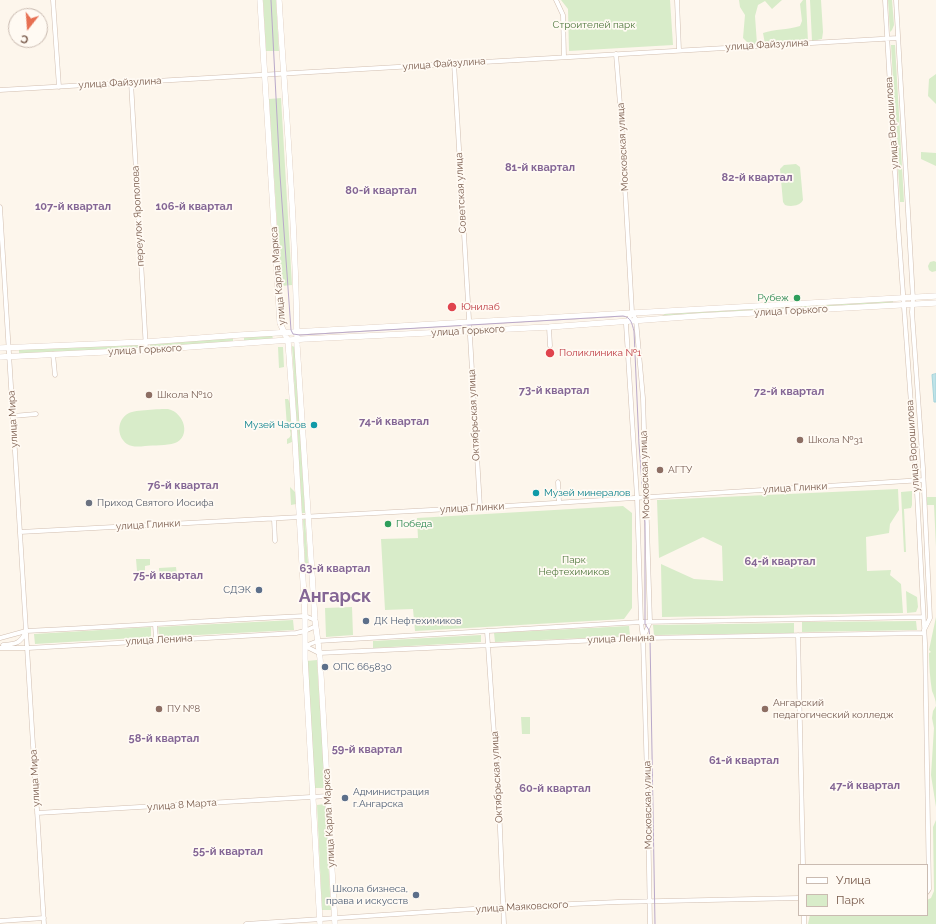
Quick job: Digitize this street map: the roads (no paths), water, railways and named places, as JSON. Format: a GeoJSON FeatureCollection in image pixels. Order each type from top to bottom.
{"type":"FeatureCollection","features":[{"type":"Feature","properties":{"kind":"main road","name":"улица Карла Маркса"},"geometry":{"type":"LineString","coordinates":[[260,0],[280,326],[288,341],[305,616],[305,646],[320,922]]}},
{"type":"Feature","properties":{"kind":"main road","name":"улица Карла Маркса"},"geometry":{"type":"LineString","coordinates":[[279,0],[296,274],[297,340],[315,620],[320,653],[335,921]]}},
{"type":"Feature","properties":{"kind":"main road","name":"улица Горького"},"geometry":{"type":"LineString","coordinates":[[0,348],[145,342],[632,312],[936,296]]}},
{"type":"Feature","properties":{"kind":"main road","name":"улица Горького"},"geometry":{"type":"LineString","coordinates":[[0,357],[146,350],[469,330],[549,327],[627,320],[936,303]]}},
{"type":"Feature","properties":{"kind":"main road"},"geometry":{"type":"LineString","coordinates":[[240,335],[240,343]]}},
{"type":"Feature","properties":{"kind":"street"},"geometry":{"type":"LineString","coordinates":[[54,0],[59,87]]}},
{"type":"Feature","properties":{"kind":"street"},"geometry":{"type":"LineString","coordinates":[[556,0],[563,15],[564,57]]}},
{"type":"Feature","properties":{"kind":"street"},"geometry":{"type":"LineString","coordinates":[[677,0],[680,50]]}},
{"type":"Feature","properties":{"kind":"street","name":"улица Ворошилова"},"geometry":{"type":"LineString","coordinates":[[885,0],[916,481],[925,651],[928,890]]}},
{"type":"Feature","properties":{"kind":"street","name":"улица Ворошилова"},"geometry":{"type":"LineString","coordinates":[[896,0],[930,618],[924,633]]}},
{"type":"Feature","properties":{"kind":"street","name":"улица Файзулина"},"geometry":{"type":"LineString","coordinates":[[0,90],[898,38]]}},
{"type":"Feature","properties":{"kind":"street","name":"Московская улица"},"geometry":{"type":"LineString","coordinates":[[616,54],[632,312],[636,320],[642,398],[650,622],[643,638]]}},
{"type":"Feature","properties":{"kind":"street","name":"Советская улица"},"geometry":{"type":"LineString","coordinates":[[454,63],[469,323]]}},
{"type":"Feature","properties":{"kind":"street","name":"переулок Ярополова"},"geometry":{"type":"LineString","coordinates":[[131,82],[146,350]]}},
{"type":"Feature","properties":{"kind":"street","name":"улица Мира"},"geometry":{"type":"LineString","coordinates":[[0,206],[44,924]]}},
{"type":"Feature","properties":{"kind":"street"},"geometry":{"type":"LineString","coordinates":[[627,320],[632,312]]}},
{"type":"Feature","properties":{"kind":"street","name":"Московская улица"},"geometry":{"type":"LineString","coordinates":[[627,320],[626,326],[637,497],[641,622],[643,638],[650,924]]}},
{"type":"Feature","properties":{"kind":"street","name":"Октябрьская улица"},"geometry":{"type":"LineString","coordinates":[[469,323],[480,507]]}},
{"type":"Feature","properties":{"kind":"street"},"geometry":{"type":"LineString","coordinates":[[549,327],[550,346]]}},
{"type":"Feature","properties":{"kind":"street"},"geometry":{"type":"LineString","coordinates":[[53,354],[55,375]]}},
{"type":"Feature","properties":{"kind":"street"},"geometry":{"type":"LineString","coordinates":[[13,416],[36,414]]}},
{"type":"Feature","properties":{"kind":"street","name":"улица Глинки"},"geometry":{"type":"LineString","coordinates":[[20,532],[274,519],[923,480]]}},
{"type":"Feature","properties":{"kind":"street"},"geometry":{"type":"LineString","coordinates":[[558,482],[560,502]]}},
{"type":"Feature","properties":{"kind":"street"},"geometry":{"type":"LineString","coordinates":[[274,519],[275,541]]}},
{"type":"Feature","properties":{"kind":"street","name":"улица Ленина"},"geometry":{"type":"LineString","coordinates":[[0,638],[26,631],[305,616],[315,620]]}},
{"type":"Feature","properties":{"kind":"street","name":"улица Ленина"},"geometry":{"type":"LineString","coordinates":[[318,641],[641,622],[923,617]]}},
{"type":"Feature","properties":{"kind":"street"},"geometry":{"type":"LineString","coordinates":[[155,624],[156,640]]}},
{"type":"Feature","properties":{"kind":"street","name":"улица Ленина"},"geometry":{"type":"LineString","coordinates":[[0,647],[28,648],[296,633],[305,632],[316,626]]}},
{"type":"Feature","properties":{"kind":"street"},"geometry":{"type":"LineString","coordinates":[[0,647],[19,642],[26,631]]}},
{"type":"Feature","properties":{"kind":"street","name":"Октябрьская улица"},"geometry":{"type":"LineString","coordinates":[[487,631],[499,806],[504,924]]}},
{"type":"Feature","properties":{"kind":"street","name":"улица Ленина"},"geometry":{"type":"LineString","coordinates":[[305,646],[320,653],[643,638],[924,633]]}},
{"type":"Feature","properties":{"kind":"street"},"geometry":{"type":"LineString","coordinates":[[798,635],[803,864]]}},
{"type":"Feature","properties":{"kind":"street"},"geometry":{"type":"LineString","coordinates":[[305,646],[318,641]]}},
{"type":"Feature","properties":{"kind":"street","name":"улица 8 Марта"},"geometry":{"type":"LineString","coordinates":[[37,813],[328,796]]}},
{"type":"Feature","properties":{"kind":"street","name":"улица Маяковского"},"geometry":{"type":"LineString","coordinates":[[246,924],[320,922],[503,907],[650,900],[798,898]]}},
{"type":"Feature","properties":{"kind":"street"},"geometry":{"type":"LineString","coordinates":[[0,921],[44,918]]}},
{"type":"Feature","properties":{"kind":"water"},"geometry":{"type":"Polygon","coordinates":[[[936,374],[936,402],[934,402],[932,375],[936,374]]]}},
{"type":"Feature","properties":{"kind":"tram line"},"geometry":{"type":"LineString","coordinates":[[271,0],[280,175],[291,330],[293,334],[300,335],[623,316],[628,318],[632,323],[634,331],[639,444],[645,523],[645,624],[649,630],[650,638],[655,924]]}},
{"type":"Feature","properties":{"kind":"place","name":"Рубеж"},"geometry":{"type":"Point","coordinates":[797,298]}},
{"type":"Feature","properties":{"kind":"place","name":"Юнилаб"},"geometry":{"type":"Point","coordinates":[452,307]}},
{"type":"Feature","properties":{"kind":"place","name":"Поликлиника №1"},"geometry":{"type":"Point","coordinates":[550,353]}},
{"type":"Feature","properties":{"kind":"place","name":"Школа №10"},"geometry":{"type":"Point","coordinates":[149,395]}},
{"type":"Feature","properties":{"kind":"place","name":"Музей Часов"},"geometry":{"type":"Point","coordinates":[314,425]}},
{"type":"Feature","properties":{"kind":"place","name":"Школа №31"},"geometry":{"type":"Point","coordinates":[800,440]}},
{"type":"Feature","properties":{"kind":"place","name":"АГТУ"},"geometry":{"type":"Point","coordinates":[660,470]}},
{"type":"Feature","properties":{"kind":"place","name":"Музей минералов"},"geometry":{"type":"Point","coordinates":[536,493]}},
{"type":"Feature","properties":{"kind":"place","name":"Приход Святого Иосифа"},"geometry":{"type":"Point","coordinates":[89,503]}},
{"type":"Feature","properties":{"kind":"place","name":"Победа"},"geometry":{"type":"Point","coordinates":[388,524]}},
{"type":"Feature","properties":{"kind":"place","name":"СДЭК"},"geometry":{"type":"Point","coordinates":[259,590]}},
{"type":"Feature","properties":{"kind":"place","name":"ДК Нефтехимиков"},"geometry":{"type":"Point","coordinates":[366,621]}},
{"type":"Feature","properties":{"kind":"place","name":"ОПС 665830"},"geometry":{"type":"Point","coordinates":[325,667]}},
{"type":"Feature","properties":{"kind":"place","name":"ПУ №8"},"geometry":{"type":"Point","coordinates":[159,709]}},
{"type":"Feature","properties":{"kind":"place","name":"Ангарский педагогический колледж"},"geometry":{"type":"Point","coordinates":[765,709]}},
{"type":"Feature","properties":{"kind":"place","name":"Администрация г.Ангарска"},"geometry":{"type":"Point","coordinates":[345,798]}},
{"type":"Feature","properties":{"kind":"place","name":"Школа бизнеса, права и искусств"},"geometry":{"type":"Point","coordinates":[416,895]}},
{"type":"Feature","properties":{"kind":"district","name":"81-й квартал"},"geometry":{"type":"Point","coordinates":[540,168]}},
{"type":"Feature","properties":{"kind":"district","name":"82-й квартал"},"geometry":{"type":"Point","coordinates":[757,178]}},
{"type":"Feature","properties":{"kind":"district","name":"80-й квартал"},"geometry":{"type":"Point","coordinates":[381,191]}},
{"type":"Feature","properties":{"kind":"district","name":"107-й квартал"},"geometry":{"type":"Point","coordinates":[73,207]}},
{"type":"Feature","properties":{"kind":"district","name":"106-й квартал"},"geometry":{"type":"Point","coordinates":[194,207]}},
{"type":"Feature","properties":{"kind":"district","name":"73-й квартал"},"geometry":{"type":"Point","coordinates":[554,391]}},
{"type":"Feature","properties":{"kind":"district","name":"72-й квартал"},"geometry":{"type":"Point","coordinates":[789,392]}},
{"type":"Feature","properties":{"kind":"district","name":"74-й квартал"},"geometry":{"type":"Point","coordinates":[394,422]}},
{"type":"Feature","properties":{"kind":"district","name":"76-й квартал"},"geometry":{"type":"Point","coordinates":[183,486]}},
{"type":"Feature","properties":{"kind":"district","name":"64-й квартал"},"geometry":{"type":"Point","coordinates":[780,562]}},
{"type":"Feature","properties":{"kind":"district","name":"63-й квартал"},"geometry":{"type":"Point","coordinates":[335,569]}},
{"type":"Feature","properties":{"kind":"district","name":"75-й квартал"},"geometry":{"type":"Point","coordinates":[168,576]}},
{"type":"Feature","properties":{"kind":"district","name":"Ангарск"},"geometry":{"type":"Point","coordinates":[335,597]}},
{"type":"Feature","properties":{"kind":"district","name":"58-й квартал"},"geometry":{"type":"Point","coordinates":[164,739]}},
{"type":"Feature","properties":{"kind":"district","name":"59-й квартал"},"geometry":{"type":"Point","coordinates":[367,750]}},
{"type":"Feature","properties":{"kind":"district","name":"61-й квартал"},"geometry":{"type":"Point","coordinates":[744,761]}},
{"type":"Feature","properties":{"kind":"district","name":"47-й квартал"},"geometry":{"type":"Point","coordinates":[865,786]}},
{"type":"Feature","properties":{"kind":"district","name":"60-й квартал"},"geometry":{"type":"Point","coordinates":[555,789]}},
{"type":"Feature","properties":{"kind":"district","name":"55-й квартал"},"geometry":{"type":"Point","coordinates":[228,852]}},
{"type":"Feature","properties":{"kind":"park label","name":"Строителей парк"},"geometry":{"type":"Point","coordinates":[594,25]}},
{"type":"Feature","properties":{"kind":"park label","name":"Парк Нефтехимиков"},"geometry":{"type":"Point","coordinates":[574,566]}}]}
